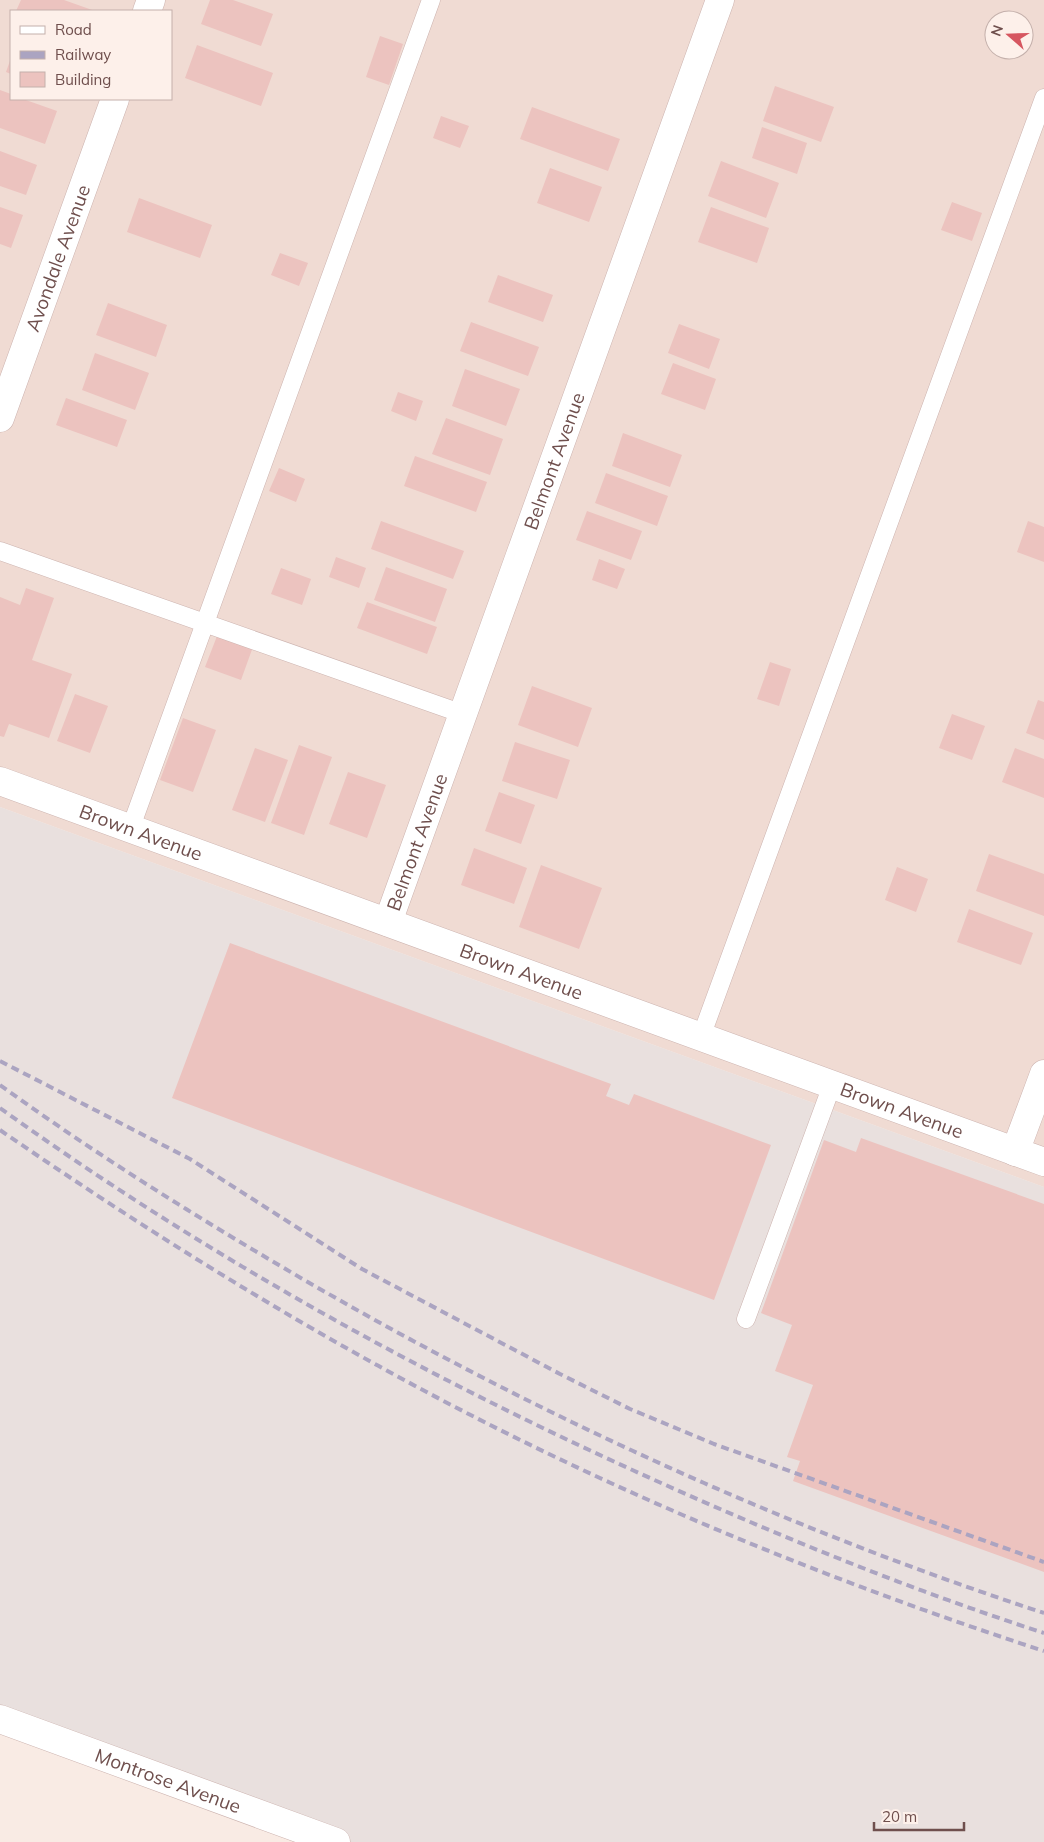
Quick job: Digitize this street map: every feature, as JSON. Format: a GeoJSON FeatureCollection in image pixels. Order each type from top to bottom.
{"type":"FeatureCollection","features":[{"type":"Feature","properties":{"kind":"street","name":"Belmont Avenue"},"geometry":{"type":"LineString","coordinates":[[388,922],[720,0]]}},
{"type":"Feature","properties":{"kind":"street","name":"Avondale Avenue"},"geometry":{"type":"LineString","coordinates":[[0,418],[115,100]]}},
{"type":"Feature","properties":{"kind":"street","name":"Brown Avenue"},"geometry":{"type":"LineString","coordinates":[[0,781],[131,827],[1044,1162]]}},
{"type":"Feature","properties":{"kind":"street"},"geometry":{"type":"LineString","coordinates":[[1015,1152],[1044,1074]]}},
{"type":"Feature","properties":{"kind":"street","name":"Montrose Avenue"},"geometry":{"type":"LineString","coordinates":[[0,1720],[336,1842]]}},
{"type":"Feature","properties":{"kind":"lane"},"geometry":{"type":"LineString","coordinates":[[131,827],[431,0]]}},
{"type":"Feature","properties":{"kind":"lane"},"geometry":{"type":"LineString","coordinates":[[701,1036],[1044,98]]}},
{"type":"Feature","properties":{"kind":"lane"},"geometry":{"type":"LineString","coordinates":[[0,551],[462,714]]}},
{"type":"Feature","properties":{"kind":"lane"},"geometry":{"type":"LineString","coordinates":[[746,1319],[832,1084]]}},
{"type":"Feature","properties":{"kind":"shaded area"},"geometry":{"type":"Polygon","coordinates":[[[0,0],[1044,0],[1044,1187],[0,807],[0,0]]]}},
{"type":"Feature","properties":{"kind":"shaded area"},"geometry":{"type":"Polygon","coordinates":[[[0,807],[1044,1187],[1044,1842],[342,1842],[0,1717],[0,807]]]}},
{"type":"Feature","properties":{"kind":"building"},"geometry":{"type":"Polygon","coordinates":[[[21,0],[64,0],[92,10],[16,10],[21,0]]]}},
{"type":"Feature","properties":{"kind":"building"},"geometry":{"type":"Polygon","coordinates":[[[210,0],[233,0],[273,14],[261,46],[201,24],[210,0]]]}},
{"type":"Feature","properties":{"kind":"building"},"geometry":{"type":"Polygon","coordinates":[[[380,36],[403,44],[389,85],[366,77],[380,36]]]}},
{"type":"Feature","properties":{"kind":"building"},"geometry":{"type":"Polygon","coordinates":[[[197,45],[273,73],[261,106],[185,78],[197,45]]]}},
{"type":"Feature","properties":{"kind":"building"},"geometry":{"type":"Polygon","coordinates":[[[10,61],[10,74],[6,72],[10,61]]]}},
{"type":"Feature","properties":{"kind":"building"},"geometry":{"type":"Polygon","coordinates":[[[775,86],[834,107],[821,142],[763,121],[775,86]]]}},
{"type":"Feature","properties":{"kind":"building"},"geometry":{"type":"Polygon","coordinates":[[[0,90],[10,94],[10,100],[26,100],[57,111],[45,144],[0,128],[0,90]]]}},
{"type":"Feature","properties":{"kind":"building"},"geometry":{"type":"Polygon","coordinates":[[[532,107],[620,139],[608,171],[520,139],[532,107]]]}},
{"type":"Feature","properties":{"kind":"building"},"geometry":{"type":"Polygon","coordinates":[[[441,116],[469,126],[460,148],[433,138],[441,116]]]}},
{"type":"Feature","properties":{"kind":"building"},"geometry":{"type":"Polygon","coordinates":[[[762,127],[807,143],[797,174],[752,158],[762,127]]]}},
{"type":"Feature","properties":{"kind":"building"},"geometry":{"type":"Polygon","coordinates":[[[0,151],[37,165],[26,195],[0,186],[0,151]]]}},
{"type":"Feature","properties":{"kind":"building"},"geometry":{"type":"Polygon","coordinates":[[[721,161],[779,183],[766,218],[708,196],[721,161]]]}},
{"type":"Feature","properties":{"kind":"building"},"geometry":{"type":"Polygon","coordinates":[[[550,168],[602,187],[589,222],[537,203],[550,168]]]}},
{"type":"Feature","properties":{"kind":"building"},"geometry":{"type":"Polygon","coordinates":[[[139,198],[212,225],[200,258],[127,232],[139,198]]]}},
{"type":"Feature","properties":{"kind":"building"},"geometry":{"type":"Polygon","coordinates":[[[952,202],[982,213],[972,241],[941,230],[952,202]]]}},
{"type":"Feature","properties":{"kind":"building"},"geometry":{"type":"Polygon","coordinates":[[[0,207],[23,215],[11,248],[0,244],[0,207]]]}},
{"type":"Feature","properties":{"kind":"building"},"geometry":{"type":"Polygon","coordinates":[[[711,207],[769,228],[757,263],[698,242],[711,207]]]}},
{"type":"Feature","properties":{"kind":"building"},"geometry":{"type":"Polygon","coordinates":[[[280,253],[308,263],[299,286],[271,275],[280,253]]]}},
{"type":"Feature","properties":{"kind":"building"},"geometry":{"type":"Polygon","coordinates":[[[498,275],[553,295],[543,322],[488,302],[498,275]]]}},
{"type":"Feature","properties":{"kind":"building"},"geometry":{"type":"Polygon","coordinates":[[[108,303],[167,325],[156,357],[96,335],[108,303]]]}},
{"type":"Feature","properties":{"kind":"building"},"geometry":{"type":"Polygon","coordinates":[[[471,322],[539,347],[528,376],[460,351],[471,322]]]}},
{"type":"Feature","properties":{"kind":"building"},"geometry":{"type":"Polygon","coordinates":[[[679,324],[720,339],[709,369],[668,353],[679,324]]]}},
{"type":"Feature","properties":{"kind":"building"},"geometry":{"type":"Polygon","coordinates":[[[95,353],[149,373],[135,410],[82,390],[95,353]]]}},
{"type":"Feature","properties":{"kind":"building"},"geometry":{"type":"Polygon","coordinates":[[[673,363],[716,379],[705,410],[661,394],[673,363]]]}},
{"type":"Feature","properties":{"kind":"building"},"geometry":{"type":"Polygon","coordinates":[[[465,369],[520,389],[506,426],[452,406],[465,369]]]}},
{"type":"Feature","properties":{"kind":"building"},"geometry":{"type":"Polygon","coordinates":[[[398,392],[423,401],[416,421],[391,411],[398,392]]]}},
{"type":"Feature","properties":{"kind":"building"},"geometry":{"type":"Polygon","coordinates":[[[66,398],[127,420],[117,447],[56,425],[66,398]]]}},
{"type":"Feature","properties":{"kind":"building"},"geometry":{"type":"Polygon","coordinates":[[[446,418],[503,439],[490,475],[432,454],[446,418]]]}},
{"type":"Feature","properties":{"kind":"building"},"geometry":{"type":"Polygon","coordinates":[[[623,433],[682,455],[670,487],[612,466],[623,433]]]}},
{"type":"Feature","properties":{"kind":"building"},"geometry":{"type":"Polygon","coordinates":[[[415,456],[487,482],[476,512],[404,486],[415,456]]]}},
{"type":"Feature","properties":{"kind":"building"},"geometry":{"type":"Polygon","coordinates":[[[279,468],[305,479],[296,502],[269,491],[279,468]]]}},
{"type":"Feature","properties":{"kind":"building"},"geometry":{"type":"Polygon","coordinates":[[[606,473],[668,496],[657,526],[595,503],[606,473]]]}},
{"type":"Feature","properties":{"kind":"building"},"geometry":{"type":"Polygon","coordinates":[[[587,511],[642,531],[631,560],[576,540],[587,511]]]}},
{"type":"Feature","properties":{"kind":"building"},"geometry":{"type":"Polygon","coordinates":[[[381,521],[464,551],[453,579],[371,549],[381,521]]]}},
{"type":"Feature","properties":{"kind":"building"},"geometry":{"type":"Polygon","coordinates":[[[1028,521],[1044,527],[1044,562],[1017,552],[1028,521]]]}},
{"type":"Feature","properties":{"kind":"building"},"geometry":{"type":"Polygon","coordinates":[[[336,557],[366,568],[359,588],[329,577],[336,557]]]}},
{"type":"Feature","properties":{"kind":"building"},"geometry":{"type":"Polygon","coordinates":[[[599,559],[625,569],[617,589],[592,580],[599,559]]]}},
{"type":"Feature","properties":{"kind":"building"},"geometry":{"type":"Polygon","coordinates":[[[386,567],[447,589],[435,622],[374,600],[386,567]]]}},
{"type":"Feature","properties":{"kind":"building"},"geometry":{"type":"Polygon","coordinates":[[[281,568],[311,579],[302,605],[271,594],[281,568]]]}},
{"type":"Feature","properties":{"kind":"building"},"geometry":{"type":"Polygon","coordinates":[[[26,588],[54,598],[32,660],[72,674],[49,738],[9,724],[4,737],[0,736],[0,597],[20,605],[26,588]]]}},
{"type":"Feature","properties":{"kind":"building"},"geometry":{"type":"Polygon","coordinates":[[[367,602],[437,627],[427,654],[357,628],[367,602]]]}},
{"type":"Feature","properties":{"kind":"building"},"geometry":{"type":"Polygon","coordinates":[[[219,631],[254,644],[241,680],[205,667],[219,631]]]}},
{"type":"Feature","properties":{"kind":"building"},"geometry":{"type":"Polygon","coordinates":[[[770,662],[791,669],[779,706],[757,699],[770,662]]]}},
{"type":"Feature","properties":{"kind":"building"},"geometry":{"type":"Polygon","coordinates":[[[532,686],[592,708],[578,747],[518,725],[532,686]]]}},
{"type":"Feature","properties":{"kind":"building"},"geometry":{"type":"Polygon","coordinates":[[[75,694],[108,706],[90,753],[57,741],[75,694]]]}},
{"type":"Feature","properties":{"kind":"building"},"geometry":{"type":"Polygon","coordinates":[[[1038,700],[1044,702],[1044,740],[1026,733],[1038,700]]]}},
{"type":"Feature","properties":{"kind":"building"},"geometry":{"type":"Polygon","coordinates":[[[952,714],[985,726],[972,760],[939,748],[952,714]]]}},
{"type":"Feature","properties":{"kind":"building"},"geometry":{"type":"Polygon","coordinates":[[[183,718],[216,730],[193,792],[160,780],[183,718]]]}},
{"type":"Feature","properties":{"kind":"building"},"geometry":{"type":"Polygon","coordinates":[[[515,742],[570,760],[557,799],[502,781],[515,742]]]}},
{"type":"Feature","properties":{"kind":"building"},"geometry":{"type":"Polygon","coordinates":[[[299,745],[332,757],[304,835],[271,823],[299,745]]]}},
{"type":"Feature","properties":{"kind":"building"},"geometry":{"type":"Polygon","coordinates":[[[255,748],[288,760],[265,822],[232,810],[255,748]]]}},
{"type":"Feature","properties":{"kind":"building"},"geometry":{"type":"Polygon","coordinates":[[[1015,748],[1044,759],[1044,798],[1002,782],[1015,748]]]}},
{"type":"Feature","properties":{"kind":"building"},"geometry":{"type":"Polygon","coordinates":[[[348,772],[386,785],[367,838],[329,824],[348,772]]]}},
{"type":"Feature","properties":{"kind":"building"},"geometry":{"type":"Polygon","coordinates":[[[499,792],[535,805],[521,844],[485,831],[499,792]]]}},
{"type":"Feature","properties":{"kind":"building"},"geometry":{"type":"Polygon","coordinates":[[[474,848],[527,868],[514,904],[461,885],[474,848]]]}},
{"type":"Feature","properties":{"kind":"building"},"geometry":{"type":"Polygon","coordinates":[[[989,854],[1044,874],[1044,916],[976,891],[989,854]]]}},
{"type":"Feature","properties":{"kind":"building"},"geometry":{"type":"Polygon","coordinates":[[[541,865],[602,888],[579,949],[519,927],[541,865]]]}},
{"type":"Feature","properties":{"kind":"building"},"geometry":{"type":"Polygon","coordinates":[[[897,867],[928,879],[916,912],[885,900],[897,867]]]}},
{"type":"Feature","properties":{"kind":"building"},"geometry":{"type":"Polygon","coordinates":[[[969,909],[1033,933],[1021,965],[957,942],[969,909]]]}},
{"type":"Feature","properties":{"kind":"building"},"geometry":{"type":"Polygon","coordinates":[[[230,943],[611,1084],[606,1096],[629,1105],[634,1094],[771,1145],[714,1300],[172,1098],[230,943]]]}},
{"type":"Feature","properties":{"kind":"building"},"geometry":{"type":"Polygon","coordinates":[[[861,1138],[1044,1204],[1044,1572],[793,1481],[800,1461],[787,1457],[813,1385],[775,1371],[792,1325],[761,1313],[824,1140],[856,1152],[861,1138]]]}},
{"type":"Feature","properties":{"kind":"railway"},"geometry":{"type":"LineString","coordinates":[[0,1061],[190,1159],[362,1269],[630,1409],[714,1444],[1044,1562]]}},
{"type":"Feature","properties":{"kind":"railway"},"geometry":{"type":"LineString","coordinates":[[0,1085],[66,1131],[202,1219],[364,1314],[457,1364],[648,1458],[746,1501],[944,1579],[1044,1613]]}},
{"type":"Feature","properties":{"kind":"railway"},"geometry":{"type":"LineString","coordinates":[[0,1108],[74,1160],[227,1258],[385,1347],[546,1430],[782,1535],[938,1597],[1044,1633]]}},
{"type":"Feature","properties":{"kind":"railway"},"geometry":{"type":"LineString","coordinates":[[0,1130],[145,1227],[294,1318],[395,1375],[552,1456],[632,1493],[795,1561],[877,1593],[1044,1651]]}}]}
